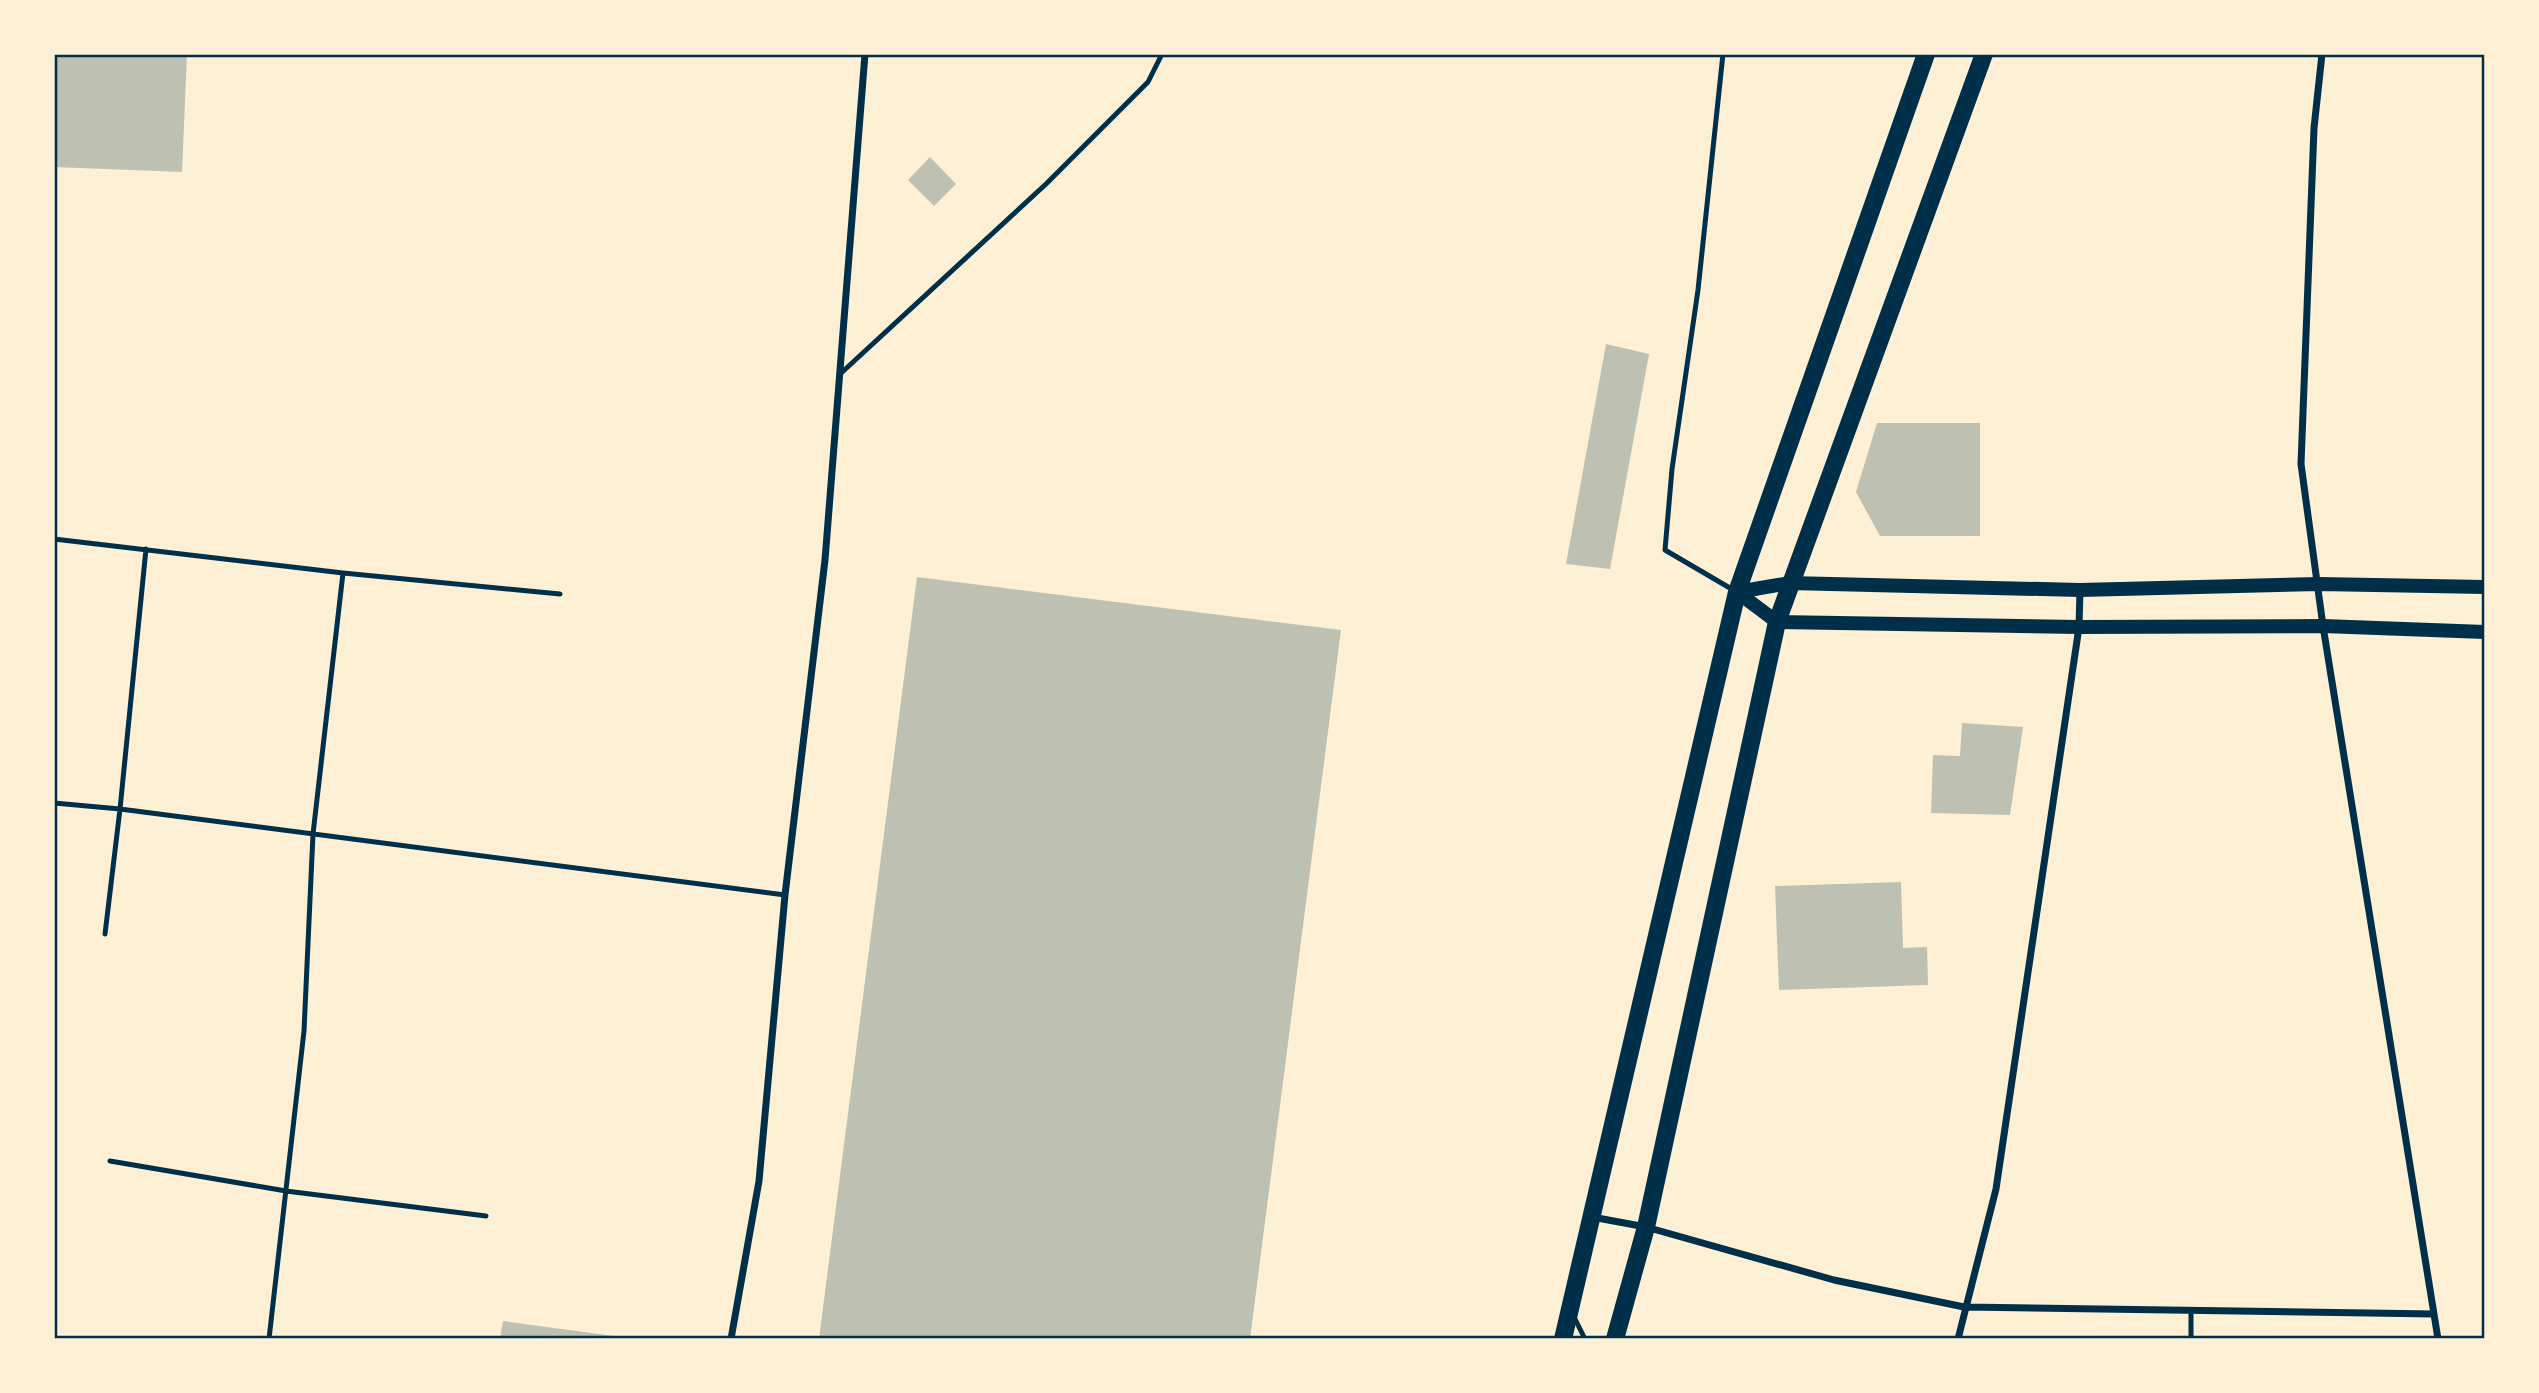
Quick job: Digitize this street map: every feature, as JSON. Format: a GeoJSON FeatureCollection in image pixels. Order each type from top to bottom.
{"type":"FeatureCollection","features":[{"type":"Feature","properties":{"kind":"main road"},"geometry":{"type":"LineString","coordinates":[[1563,1339],[1737,592],[1926,54]]}},
{"type":"Feature","properties":{"kind":"main road"},"geometry":{"type":"LineString","coordinates":[[1615,1339],[1646,1227],[1777,622],[1984,54]]}},
{"type":"Feature","properties":{"kind":"main road"},"geometry":{"type":"LineString","coordinates":[[1737,592],[1790,583],[2080,590],[2319,584],[2485,587]]}},
{"type":"Feature","properties":{"kind":"main road"},"geometry":{"type":"LineString","coordinates":[[1737,592],[1777,622],[2079,627],[2323,626],[2485,632]]}},
{"type":"Feature","properties":{"kind":"street"},"geometry":{"type":"LineString","coordinates":[[731,1339],[759,1181],[785,895],[825,560],[865,54]]}},
{"type":"Feature","properties":{"kind":"street"},"geometry":{"type":"LineString","coordinates":[[2322,54],[2314,128],[2301,464],[2323,626],[2438,1339]]}},
{"type":"Feature","properties":{"kind":"street"},"geometry":{"type":"LineString","coordinates":[[1958,1339],[1996,1189],[2079,627],[2080,590]]}},
{"type":"Feature","properties":{"kind":"street"},"geometry":{"type":"LineString","coordinates":[[1591,1217],[1646,1227],[1834,1280],[1964,1307],[2434,1314]]}},
{"type":"Feature","properties":{"kind":"lane"},"geometry":{"type":"LineString","coordinates":[[839,375],[1046,184],[1148,82],[1162,54]]}},
{"type":"Feature","properties":{"kind":"lane"},"geometry":{"type":"LineString","coordinates":[[1723,54],[1698,290],[1672,469],[1665,550],[1737,592]]}},
{"type":"Feature","properties":{"kind":"lane"},"geometry":{"type":"LineString","coordinates":[[54,539],[342,573],[560,594]]}},
{"type":"Feature","properties":{"kind":"lane"},"geometry":{"type":"LineString","coordinates":[[105,934],[146,549]]}},
{"type":"Feature","properties":{"kind":"lane"},"geometry":{"type":"LineString","coordinates":[[269,1339],[304,1031],[313,834],[342,573]]}},
{"type":"Feature","properties":{"kind":"lane"},"geometry":{"type":"LineString","coordinates":[[54,803],[120,809],[785,895]]}},
{"type":"Feature","properties":{"kind":"lane"},"geometry":{"type":"LineString","coordinates":[[110,1161],[286,1191],[486,1216]]}},
{"type":"Feature","properties":{"kind":"lane"},"geometry":{"type":"LineString","coordinates":[[1570,1309],[1586,1339]]}},
{"type":"Feature","properties":{"kind":"lane"},"geometry":{"type":"LineString","coordinates":[[2191,1311],[2191,1339]]}},
{"type":"Feature","properties":{"kind":"building"},"geometry":{"type":"Polygon","coordinates":[[[54,54],[187,54],[182,172],[54,167],[54,54]]]}},
{"type":"Feature","properties":{"kind":"building"},"geometry":{"type":"Polygon","coordinates":[[[930,157],[956,184],[934,206],[908,180],[930,157]]]}},
{"type":"Feature","properties":{"kind":"building"},"geometry":{"type":"Polygon","coordinates":[[[1606,344],[1649,354],[1610,569],[1566,564],[1606,344]]]}},
{"type":"Feature","properties":{"kind":"building"},"geometry":{"type":"Polygon","coordinates":[[[1877,423],[1980,423],[1980,536],[1880,536],[1856,492],[1877,423]]]}},
{"type":"Feature","properties":{"kind":"building"},"geometry":{"type":"Polygon","coordinates":[[[917,577],[1341,630],[1250,1339],[819,1339],[917,577]]]}},
{"type":"Feature","properties":{"kind":"building"},"geometry":{"type":"Polygon","coordinates":[[[1962,723],[2023,727],[2010,815],[1931,813],[1933,755],[1960,756],[1962,723]]]}},
{"type":"Feature","properties":{"kind":"building"},"geometry":{"type":"Polygon","coordinates":[[[1901,882],[1903,948],[1927,947],[1928,985],[1779,990],[1775,886],[1901,882]]]}},
{"type":"Feature","properties":{"kind":"building"},"geometry":{"type":"Polygon","coordinates":[[[503,1321],[621,1337],[621,1339],[500,1339],[503,1321]]]}}]}
